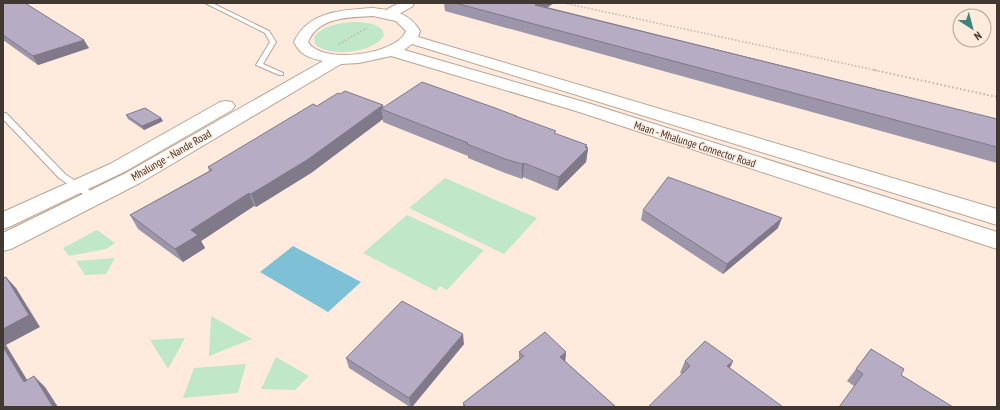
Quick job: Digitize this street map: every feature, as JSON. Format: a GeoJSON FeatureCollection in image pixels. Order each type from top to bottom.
{"type":"FeatureCollection","features":[{"type":"Feature","properties":{"kind":"main road"},"geometry":{"type":"LineString","coordinates":[[389,14],[408,3]]}},
{"type":"Feature","properties":{"kind":"main road"},"geometry":{"type":"LineString","coordinates":[[361,13],[389,14],[402,18],[410,24],[413,31],[410,39],[391,51],[373,56],[336,60],[317,55],[306,49],[301,42],[303,34],[310,27],[323,20],[338,16],[361,13]]}},
{"type":"Feature","properties":{"kind":"main road","name":"Maan - Mhalunge Connector Road"},"geometry":{"type":"LineString","coordinates":[[410,39],[997,217]]}},
{"type":"Feature","properties":{"kind":"main road","name":"Maan - Mhalunge Connector Road"},"geometry":{"type":"LineString","coordinates":[[391,51],[585,108],[997,241]]}},
{"type":"Feature","properties":{"kind":"main road","name":"Mhalunge - Nande Road"},"geometry":{"type":"LineString","coordinates":[[3,221],[117,168],[317,55]]}},
{"type":"Feature","properties":{"kind":"main road","name":"Mhalunge - Nande Road"},"geometry":{"type":"LineString","coordinates":[[3,243],[133,178],[336,60]]}},
{"type":"Feature","properties":{"kind":"lane"},"geometry":{"type":"LineString","coordinates":[[208,3],[267,32],[273,42],[259,65],[281,74]]}},
{"type":"Feature","properties":{"kind":"lane"},"geometry":{"type":"LineString","coordinates":[[3,115],[62,176],[95,198]]}},
{"type":"Feature","properties":{"kind":"path"},"geometry":{"type":"LineString","coordinates":[[564,3],[997,97]]}},
{"type":"Feature","properties":{"kind":"path"},"geometry":{"type":"LineString","coordinates":[[317,55],[389,14]]}},
{"type":"Feature","properties":{"kind":"green space"},"geometry":{"type":"Polygon","coordinates":[[[360,22],[373,24],[382,29],[384,35],[379,41],[371,46],[351,52],[330,51],[315,44],[314,37],[323,29],[341,23],[360,22]]]}},
{"type":"Feature","properties":{"kind":"green space"},"geometry":{"type":"Polygon","coordinates":[[[445,178],[537,218],[504,254],[409,208],[445,178]]]}},
{"type":"Feature","properties":{"kind":"green space"},"geometry":{"type":"Polygon","coordinates":[[[407,215],[484,250],[447,290],[440,286],[436,291],[363,253],[407,215]]]}},
{"type":"Feature","properties":{"kind":"green space"},"geometry":{"type":"Polygon","coordinates":[[[97,230],[115,243],[106,249],[69,256],[63,248],[97,230]]]}},
{"type":"Feature","properties":{"kind":"green space"},"geometry":{"type":"Polygon","coordinates":[[[115,258],[106,274],[85,275],[76,261],[115,258]]]}},
{"type":"Feature","properties":{"kind":"green space"},"geometry":{"type":"Polygon","coordinates":[[[211,316],[252,339],[209,356],[211,316]]]}},
{"type":"Feature","properties":{"kind":"green space"},"geometry":{"type":"Polygon","coordinates":[[[185,338],[168,369],[150,340],[185,338]]]}},
{"type":"Feature","properties":{"kind":"green space"},"geometry":{"type":"Polygon","coordinates":[[[276,357],[309,376],[295,390],[261,389],[276,357]]]}},
{"type":"Feature","properties":{"kind":"green space"},"geometry":{"type":"Polygon","coordinates":[[[246,364],[238,393],[183,398],[194,368],[246,364]]]}},
{"type":"Feature","properties":{"kind":"water"},"geometry":{"type":"Polygon","coordinates":[[[293,246],[361,282],[328,312],[260,272],[293,246]]]}},
{"type":"Feature","properties":{"kind":"building"},"geometry":{"type":"Polygon","coordinates":[[[3,3],[25,3],[84,40],[33,56],[3,35],[3,3]]]}},
{"type":"Feature","properties":{"kind":"building"},"geometry":{"type":"Polygon","coordinates":[[[455,3],[538,3],[535,5],[997,119],[997,147],[455,3]]]}},
{"type":"Feature","properties":{"kind":"building"},"geometry":{"type":"Polygon","coordinates":[[[422,82],[556,131],[554,133],[587,145],[585,147],[588,148],[559,177],[524,163],[522,164],[505,159],[381,109],[422,82]]]}},
{"type":"Feature","properties":{"kind":"building"},"geometry":{"type":"Polygon","coordinates":[[[345,91],[383,105],[307,160],[251,194],[249,193],[191,230],[198,235],[175,249],[130,215],[212,170],[208,167],[313,104],[317,106],[338,93],[340,94],[345,91]]]}},
{"type":"Feature","properties":{"kind":"building"},"geometry":{"type":"Polygon","coordinates":[[[145,108],[161,118],[142,126],[126,115],[145,108]]]}},
{"type":"Feature","properties":{"kind":"building"},"geometry":{"type":"Polygon","coordinates":[[[668,177],[782,218],[727,264],[643,210],[668,177]]]}},
{"type":"Feature","properties":{"kind":"building"},"geometry":{"type":"Polygon","coordinates":[[[6,277],[29,315],[3,329],[3,278],[6,277]]]}},
{"type":"Feature","properties":{"kind":"building"},"geometry":{"type":"Polygon","coordinates":[[[402,301],[463,334],[409,398],[346,358],[402,301]]]}},
{"type":"Feature","properties":{"kind":"building"},"geometry":{"type":"Polygon","coordinates":[[[545,332],[566,352],[560,357],[616,407],[466,407],[463,403],[524,356],[519,352],[545,332]]]}},
{"type":"Feature","properties":{"kind":"building"},"geometry":{"type":"Polygon","coordinates":[[[705,341],[733,361],[727,366],[783,407],[648,407],[690,366],[685,361],[705,341]]]}},
{"type":"Feature","properties":{"kind":"building"},"geometry":{"type":"Polygon","coordinates":[[[3,347],[24,382],[34,376],[53,407],[3,407],[3,347]]]}},
{"type":"Feature","properties":{"kind":"building"},"geometry":{"type":"Polygon","coordinates":[[[871,349],[904,369],[901,375],[953,407],[839,407],[863,374],[856,369],[871,349]]]}}]}
